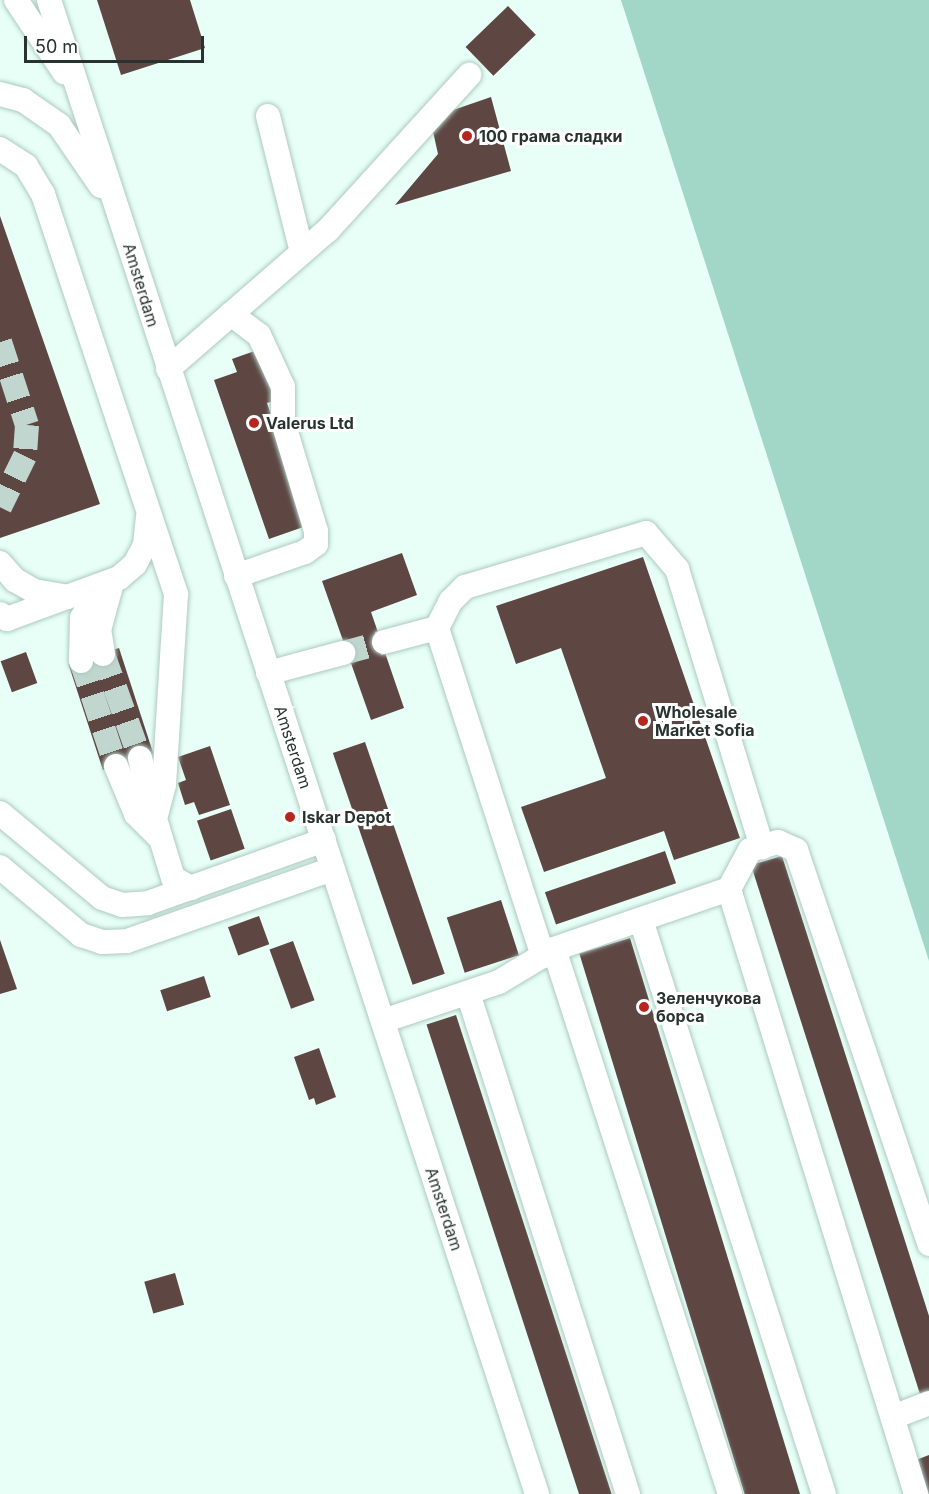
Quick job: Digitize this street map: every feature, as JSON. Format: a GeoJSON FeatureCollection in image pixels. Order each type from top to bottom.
{"type":"FeatureCollection","features":[{"type":"Feature","properties":{"kind":"street"},"geometry":{"type":"LineString","coordinates":[[16,0],[80,94]]}},
{"type":"Feature","properties":{"kind":"street","name":"Amsterdam"},"geometry":{"type":"LineString","coordinates":[[49,0],[537,1494]]}},
{"type":"Feature","properties":{"kind":"street"},"geometry":{"type":"LineString","coordinates":[[168,369],[328,230],[469,75]]}},
{"type":"Feature","properties":{"kind":"street"},"geometry":{"type":"LineString","coordinates":[[0,94],[23,100],[60,125],[118,210]]}},
{"type":"Feature","properties":{"kind":"street"},"geometry":{"type":"LineString","coordinates":[[268,116],[302,252]]}},
{"type":"Feature","properties":{"kind":"street"},"geometry":{"type":"LineString","coordinates":[[0,149],[26,166],[43,194],[176,594],[164,785],[157,829]]}},
{"type":"Feature","properties":{"kind":"street"},"geometry":{"type":"LineString","coordinates":[[231,314],[259,335],[283,387],[283,422],[316,531],[316,544],[305,552],[236,576]]}},
{"type":"Feature","properties":{"kind":"street"},"geometry":{"type":"LineString","coordinates":[[2,618],[36,610],[107,583],[135,564],[145,546],[149,525],[146,504]]}},
{"type":"Feature","properties":{"kind":"street"},"geometry":{"type":"LineString","coordinates":[[730,1494],[437,628],[451,601],[465,587],[646,533],[677,569],[762,846]]}},
{"type":"Feature","properties":{"kind":"street"},"geometry":{"type":"LineString","coordinates":[[0,563],[15,579],[34,591],[68,597]]}},
{"type":"Feature","properties":{"kind":"street"},"geometry":{"type":"LineString","coordinates":[[92,657],[82,618],[107,583]]}},
{"type":"Feature","properties":{"kind":"street"},"geometry":{"type":"LineString","coordinates":[[0,584],[11,596],[36,610]]}},
{"type":"Feature","properties":{"kind":"street"},"geometry":{"type":"LineString","coordinates":[[384,642],[437,628]]}},
{"type":"Feature","properties":{"kind":"street"},"geometry":{"type":"LineString","coordinates":[[268,673],[343,653]]}},
{"type":"Feature","properties":{"kind":"street"},"geometry":{"type":"LineString","coordinates":[[140,758],[157,829],[174,878],[191,888]]}},
{"type":"Feature","properties":{"kind":"street"},"geometry":{"type":"LineString","coordinates":[[116,766],[136,814],[157,829]]}},
{"type":"Feature","properties":{"kind":"street"},"geometry":{"type":"LineString","coordinates":[[0,813],[102,898],[122,905],[148,903],[324,840]]}},
{"type":"Feature","properties":{"kind":"street"},"geometry":{"type":"LineString","coordinates":[[383,1021],[500,982],[548,953],[729,889],[750,850],[778,842],[796,850],[929,1244]]}},
{"type":"Feature","properties":{"kind":"street"},"geometry":{"type":"LineString","coordinates":[[0,867],[9,887],[81,935],[102,942],[127,941],[333,869]]}},
{"type":"Feature","properties":{"kind":"street"},"geometry":{"type":"LineString","coordinates":[[729,889],[916,1494]]}},
{"type":"Feature","properties":{"kind":"street"},"geometry":{"type":"LineString","coordinates":[[641,920],[824,1494]]}},
{"type":"Feature","properties":{"kind":"street"},"geometry":{"type":"LineString","coordinates":[[468,993],[628,1494]]}},
{"type":"Feature","properties":{"kind":"street"},"geometry":{"type":"LineString","coordinates":[[893,1417],[929,1403]]}},
{"type":"Feature","properties":{"kind":"green space"},"geometry":{"type":"Polygon","coordinates":[[[621,0],[929,0],[929,961],[621,0]]]}},
{"type":"Feature","properties":{"kind":"building"},"geometry":{"type":"Polygon","coordinates":[[[97,0],[190,0],[205,48],[121,75],[97,0]]]}},
{"type":"Feature","properties":{"kind":"building"},"geometry":{"type":"Polygon","coordinates":[[[508,6],[536,35],[493,76],[466,47],[508,6]]]}},
{"type":"Feature","properties":{"kind":"building","name":"100 грама сладки"},"geometry":{"type":"Polygon","coordinates":[[[491,97],[511,171],[395,205],[438,154],[430,118],[491,97]]]}},
{"type":"Feature","properties":{"kind":"building"},"geometry":{"type":"Polygon","coordinates":[[[0,216],[100,504],[0,538],[0,216]]]}},
{"type":"Feature","properties":{"kind":"building"},"geometry":{"type":"Polygon","coordinates":[[[260,349],[277,400],[267,403],[309,525],[269,539],[214,380],[237,372],[232,359],[260,349]]]}},
{"type":"Feature","properties":{"kind":"building"},"geometry":{"type":"Polygon","coordinates":[[[402,553],[417,595],[371,612],[404,708],[371,720],[322,581],[402,553]]]}},
{"type":"Feature","properties":{"kind":"building","name":"Wholesale Market Sofia"},"geometry":{"type":"Polygon","coordinates":[[[643,557],[740,838],[674,860],[664,831],[544,872],[521,807],[606,778],[561,648],[516,664],[496,606],[643,557]]]}},
{"type":"Feature","properties":{"kind":"building"},"geometry":{"type":"Polygon","coordinates":[[[119,648],[153,754],[103,770],[69,664],[119,648]]]}},
{"type":"Feature","properties":{"kind":"building"},"geometry":{"type":"Polygon","coordinates":[[[26,652],[37,683],[12,692],[1,661],[26,652]]]}},
{"type":"Feature","properties":{"kind":"building"},"geometry":{"type":"Polygon","coordinates":[[[365,742],[445,974],[413,985],[333,753],[365,742]]]}},
{"type":"Feature","properties":{"kind":"building"},"geometry":{"type":"Polygon","coordinates":[[[210,746],[230,805],[199,815],[194,802],[185,805],[178,783],[186,780],[178,757],[210,746]]]}},
{"type":"Feature","properties":{"kind":"building"},"geometry":{"type":"Polygon","coordinates":[[[231,809],[245,849],[211,860],[197,821],[231,809]]]}},
{"type":"Feature","properties":{"kind":"building"},"geometry":{"type":"Polygon","coordinates":[[[665,851],[676,883],[556,924],[545,892],[665,851]]]}},
{"type":"Feature","properties":{"kind":"building"},"geometry":{"type":"Polygon","coordinates":[[[782,856],[929,1316],[929,1391],[920,1394],[751,865],[782,856]]]}},
{"type":"Feature","properties":{"kind":"building"},"geometry":{"type":"Polygon","coordinates":[[[501,900],[519,955],[465,973],[447,918],[501,900]]]}},
{"type":"Feature","properties":{"kind":"building"},"geometry":{"type":"Polygon","coordinates":[[[259,916],[269,944],[238,955],[228,927],[259,916]]]}},
{"type":"Feature","properties":{"kind":"building"},"geometry":{"type":"Polygon","coordinates":[[[630,938],[800,1494],[745,1494],[579,953],[630,938]]]}},
{"type":"Feature","properties":{"kind":"building"},"geometry":{"type":"Polygon","coordinates":[[[0,940],[17,989],[0,994],[0,940]]]}},
{"type":"Feature","properties":{"kind":"building"},"geometry":{"type":"Polygon","coordinates":[[[293,941],[315,1000],[291,1009],[270,950],[293,941]]]}},
{"type":"Feature","properties":{"kind":"building"},"geometry":{"type":"Polygon","coordinates":[[[204,976],[211,997],[167,1011],[160,990],[204,976]]]}},
{"type":"Feature","properties":{"kind":"building"},"geometry":{"type":"Polygon","coordinates":[[[456,1015],[612,1494],[579,1494],[427,1025],[456,1015]]]}},
{"type":"Feature","properties":{"kind":"building"},"geometry":{"type":"Polygon","coordinates":[[[319,1048],[336,1097],[316,1105],[314,1098],[309,1100],[294,1057],[319,1048]]]}},
{"type":"Feature","properties":{"kind":"building"},"geometry":{"type":"Polygon","coordinates":[[[175,1273],[184,1305],[153,1314],[144,1282],[175,1273]]]}},
{"type":"Feature","properties":{"kind":"building"},"geometry":{"type":"Polygon","coordinates":[[[929,1455],[929,1494],[916,1460],[929,1455]]]}},
{"type":"Feature","properties":{"kind":"tunnel"},"geometry":{"type":"LineString","coordinates":[[0,342],[27,425],[25,456],[0,507]]}},
{"type":"Feature","properties":{"kind":"tunnel"},"geometry":{"type":"LineString","coordinates":[[343,653],[384,642]]}},
{"type":"Feature","properties":{"kind":"tunnel"},"geometry":{"type":"LineString","coordinates":[[103,654],[140,758]]}},
{"type":"Feature","properties":{"kind":"tunnel"},"geometry":{"type":"LineString","coordinates":[[81,661],[116,766]]}},
{"type":"Feature","properties":{"kind":"place","name":"100 грама сладки"},"geometry":{"type":"Point","coordinates":[467,136]}},
{"type":"Feature","properties":{"kind":"place","name":"Valerus Ltd"},"geometry":{"type":"Point","coordinates":[254,423]}},
{"type":"Feature","properties":{"kind":"place","name":"Wholesale Market Sofia"},"geometry":{"type":"Point","coordinates":[643,721]}},
{"type":"Feature","properties":{"kind":"place","name":"Iskar Depot"},"geometry":{"type":"Point","coordinates":[290,817]}},
{"type":"Feature","properties":{"kind":"place","name":"Зеленчукова борса"},"geometry":{"type":"Point","coordinates":[644,1007]}}]}
